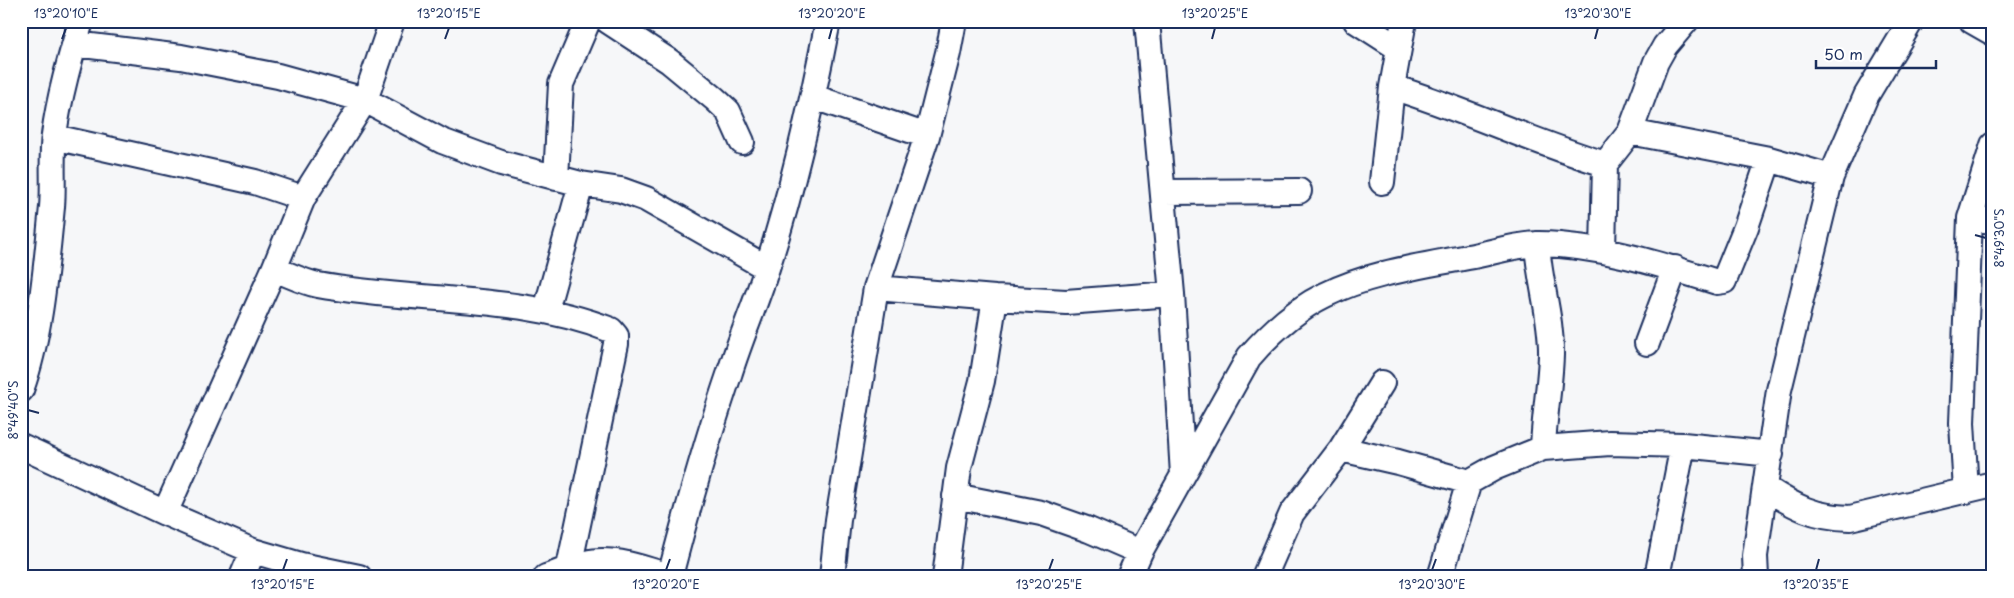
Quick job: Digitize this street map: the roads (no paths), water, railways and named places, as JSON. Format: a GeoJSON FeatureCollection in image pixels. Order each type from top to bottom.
{"type":"FeatureCollection","features":[{"type":"Feature","properties":{"kind":"street"},"geometry":{"type":"LineString","coordinates":[[21,390],[27,374],[40,304],[52,207],[54,137],[61,93],[81,21]]}},
{"type":"Feature","properties":{"kind":"street"},"geometry":{"type":"LineString","coordinates":[[165,514],[274,269],[303,198],[365,100],[392,21]]}},
{"type":"Feature","properties":{"kind":"street"},"geometry":{"type":"LineString","coordinates":[[556,178],[561,84],[588,21]]}},
{"type":"Feature","properties":{"kind":"street"},"geometry":{"type":"LineString","coordinates":[[608,21],[668,61],[715,98],[728,111],[742,142]]}},
{"type":"Feature","properties":{"kind":"street"},"geometry":{"type":"LineString","coordinates":[[546,577],[568,567],[592,562],[612,561],[672,576],[696,476],[767,268],[814,97],[828,21]]}},
{"type":"Feature","properties":{"kind":"street"},"geometry":{"type":"LineString","coordinates":[[832,577],[838,520],[876,288],[927,136],[954,21]]}},
{"type":"Feature","properties":{"kind":"street"},"geometry":{"type":"LineString","coordinates":[[1147,21],[1172,294],[1183,475]]}},
{"type":"Feature","properties":{"kind":"street"},"geometry":{"type":"LineString","coordinates":[[1356,21],[1398,48]]}},
{"type":"Feature","properties":{"kind":"street"},"geometry":{"type":"LineString","coordinates":[[1382,182],[1392,87],[1404,21]]}},
{"type":"Feature","properties":{"kind":"street"},"geometry":{"type":"LineString","coordinates":[[1603,251],[1605,164],[1630,132],[1656,62],[1665,46],[1686,21]]}},
{"type":"Feature","properties":{"kind":"street"},"geometry":{"type":"LineString","coordinates":[[1756,577],[1755,556],[1779,390],[1831,177],[1866,96],[1911,21]]}},
{"type":"Feature","properties":{"kind":"street"},"geometry":{"type":"LineString","coordinates":[[1972,21],[1993,32]]}},
{"type":"Feature","properties":{"kind":"street"},"geometry":{"type":"LineString","coordinates":[[74,44],[190,59],[278,76],[365,100],[442,141],[501,163],[581,184],[621,190],[646,199],[767,268]]}},
{"type":"Feature","properties":{"kind":"street"},"geometry":{"type":"LineString","coordinates":[[1392,87],[1438,101],[1483,121],[1605,164]]}},
{"type":"Feature","properties":{"kind":"street"},"geometry":{"type":"LineString","coordinates":[[814,97],[927,136]]}},
{"type":"Feature","properties":{"kind":"street"},"geometry":{"type":"LineString","coordinates":[[1630,132],[1769,159],[1831,177]]}},
{"type":"Feature","properties":{"kind":"street"},"geometry":{"type":"LineString","coordinates":[[54,137],[246,180],[303,198]]}},
{"type":"Feature","properties":{"kind":"street"},"geometry":{"type":"LineString","coordinates":[[1966,491],[1962,423],[1981,219],[1993,145]]}},
{"type":"Feature","properties":{"kind":"street"},"geometry":{"type":"LineString","coordinates":[[1129,577],[1140,552],[1249,357],[1266,338],[1293,316],[1325,295],[1385,274],[1537,244],[1603,251],[1675,268],[1717,282],[1724,281],[1746,227],[1769,159]]}},
{"type":"Feature","properties":{"kind":"street"},"geometry":{"type":"LineString","coordinates":[[546,310],[581,184]]}},
{"type":"Feature","properties":{"kind":"street"},"geometry":{"type":"LineString","coordinates":[[1163,192],[1299,191]]}},
{"type":"Feature","properties":{"kind":"street"},"geometry":{"type":"LineString","coordinates":[[1537,244],[1538,271],[1551,355],[1544,416],[1544,448]]}},
{"type":"Feature","properties":{"kind":"street"},"geometry":{"type":"LineString","coordinates":[[1647,343],[1675,268]]}},
{"type":"Feature","properties":{"kind":"street"},"geometry":{"type":"LineString","coordinates":[[274,269],[316,284],[398,296],[463,298],[546,310],[612,330],[616,336],[568,567]]}},
{"type":"Feature","properties":{"kind":"street"},"geometry":{"type":"LineString","coordinates":[[876,288],[1066,302],[1172,294]]}},
{"type":"Feature","properties":{"kind":"street"},"geometry":{"type":"LineString","coordinates":[[945,577],[964,443],[982,381],[995,298]]}},
{"type":"Feature","properties":{"kind":"street"},"geometry":{"type":"LineString","coordinates":[[1264,577],[1292,513],[1341,449],[1382,383]]}},
{"type":"Feature","properties":{"kind":"street"},"geometry":{"type":"LineString","coordinates":[[1440,577],[1469,482],[1494,468],[1544,448],[1610,443],[1683,445],[1771,454]]}},
{"type":"Feature","properties":{"kind":"street"},"geometry":{"type":"LineString","coordinates":[[1657,577],[1683,445]]}},
{"type":"Feature","properties":{"kind":"street"},"geometry":{"type":"LineString","coordinates":[[21,446],[165,514],[253,551],[301,565],[359,577]]}},
{"type":"Feature","properties":{"kind":"street"},"geometry":{"type":"LineString","coordinates":[[1341,449],[1398,462],[1469,482]]}},
{"type":"Feature","properties":{"kind":"street"},"geometry":{"type":"LineString","coordinates":[[1766,488],[1810,514],[1827,518],[1850,518],[1993,484]]}},
{"type":"Feature","properties":{"kind":"street"},"geometry":{"type":"LineString","coordinates":[[955,496],[1042,513],[1089,530],[1140,552]]}},
{"type":"Feature","properties":{"kind":"street"},"geometry":{"type":"LineString","coordinates":[[242,577],[253,551]]}}]}
